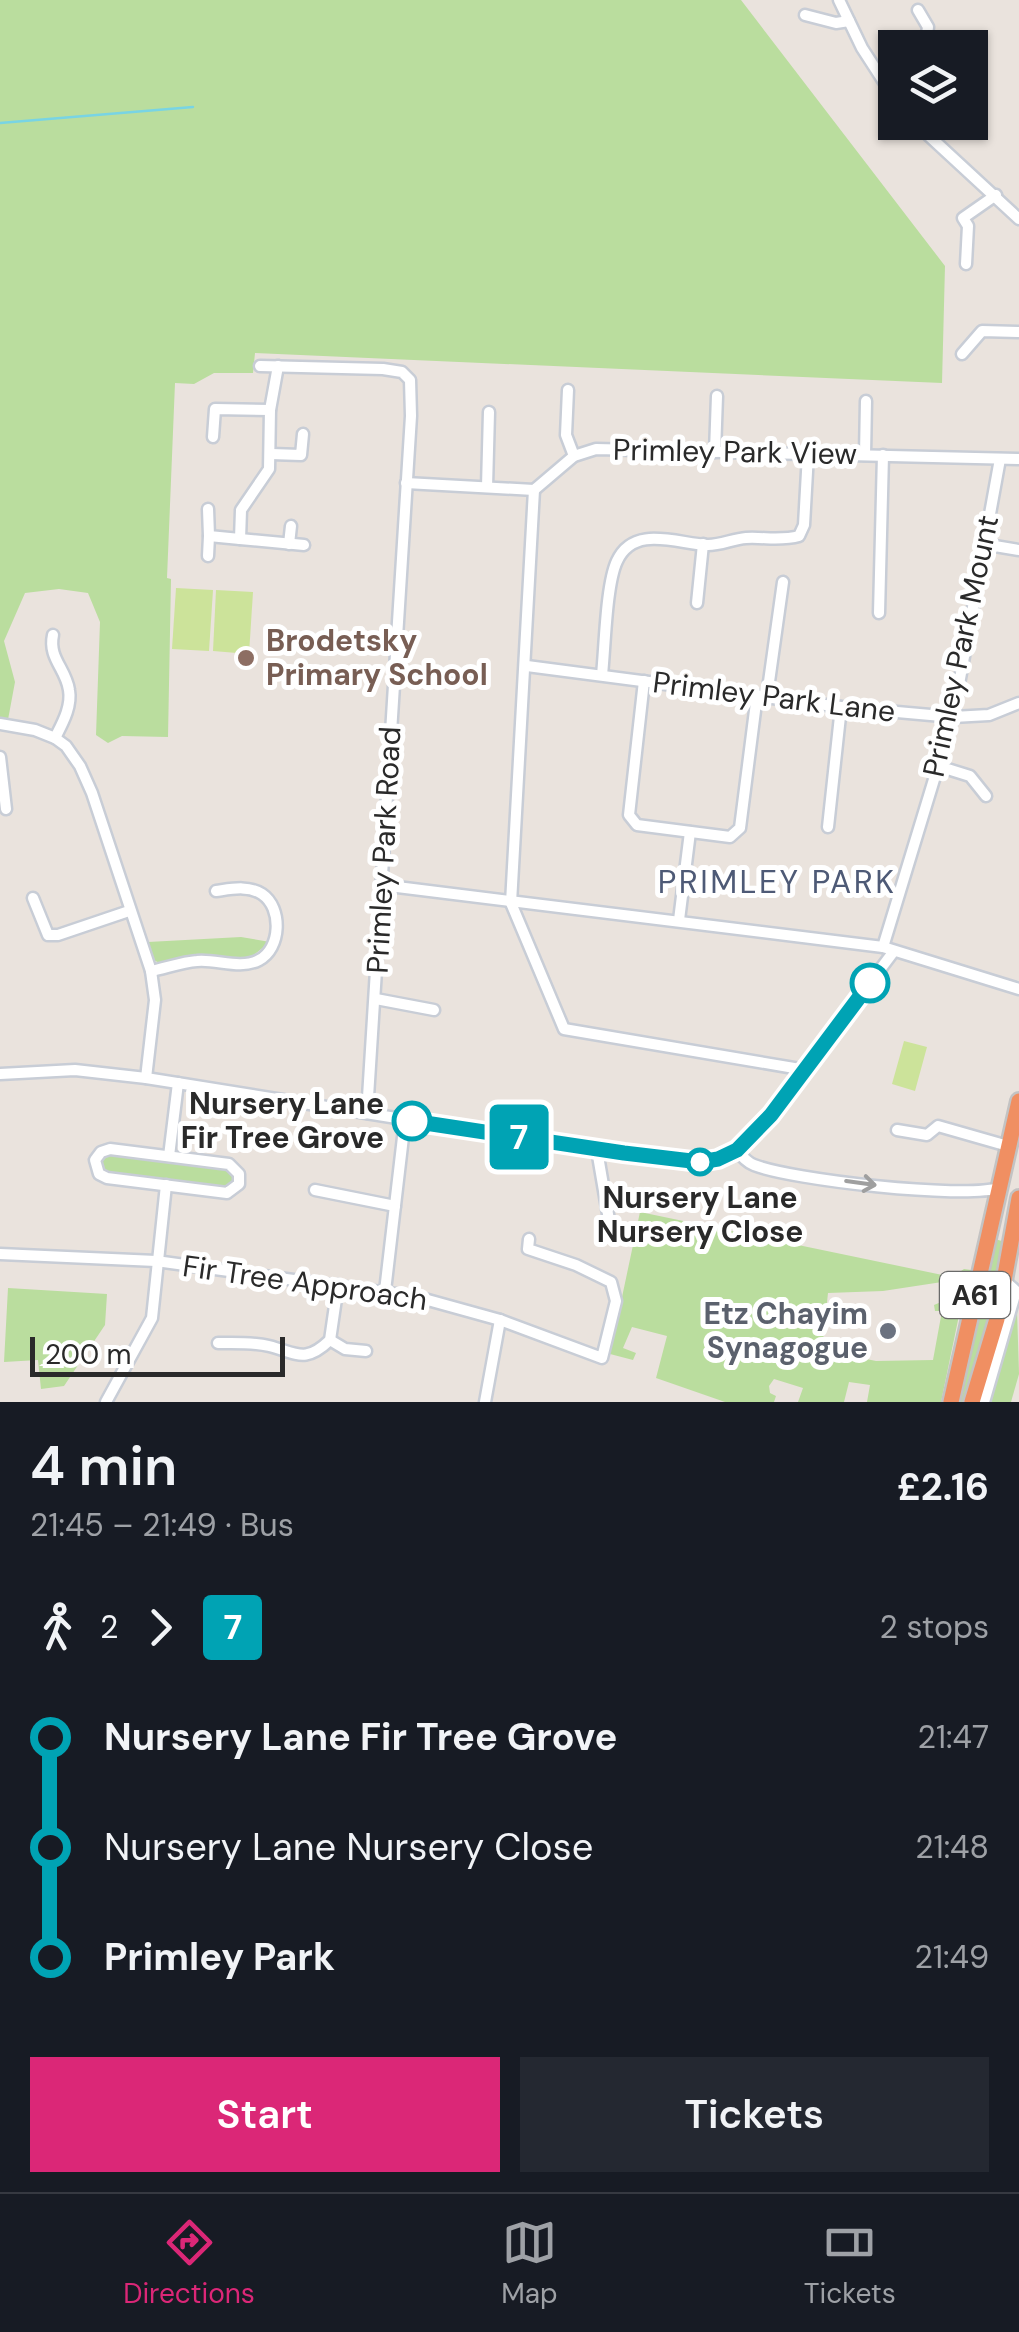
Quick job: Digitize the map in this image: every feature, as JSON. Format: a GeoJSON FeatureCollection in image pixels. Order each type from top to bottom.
{"type":"FeatureCollection","features":[{"type":"Feature","properties":{"kind":"highway"},"geometry":{"type":"LineString","coordinates":[[1000,1181],[1014,1150],[1019,1101]]}},
{"type":"Feature","properties":{"kind":"highway","name":"A61"},"geometry":{"type":"LineString","coordinates":[[950,1402],[1000,1181]]}},
{"type":"Feature","properties":{"kind":"highway","name":"A61"},"geometry":{"type":"LineString","coordinates":[[972,1402],[1005,1281],[1019,1198]]}},
{"type":"Feature","properties":{"kind":"highway"},"geometry":{"type":"LineString","coordinates":[[990,1228],[1002,1231],[1014,1226]]}},
{"type":"Feature","properties":{"kind":"street"},"geometry":{"type":"LineString","coordinates":[[839,0],[878,72]]}},
{"type":"Feature","properties":{"kind":"street"},"geometry":{"type":"LineString","coordinates":[[918,10],[928,30]]}},
{"type":"Feature","properties":{"kind":"street"},"geometry":{"type":"LineString","coordinates":[[805,15],[836,23],[849,21]]}},
{"type":"Feature","properties":{"kind":"street"},"geometry":{"type":"LineString","coordinates":[[931,140],[1019,219]]}},
{"type":"Feature","properties":{"kind":"street"},"geometry":{"type":"LineString","coordinates":[[966,264],[968,226],[963,218],[996,196]]}},
{"type":"Feature","properties":{"kind":"street"},"geometry":{"type":"LineString","coordinates":[[962,354],[982,331],[1019,332]]}},
{"type":"Feature","properties":{"kind":"street","name":"Primley Park Road"},"geometry":{"type":"LineString","coordinates":[[260,366],[383,369],[402,372],[410,380],[367,1114]]}},
{"type":"Feature","properties":{"kind":"street"},"geometry":{"type":"LineString","coordinates":[[240,539],[241,510],[269,469],[270,410],[278,366]]}},
{"type":"Feature","properties":{"kind":"street"},"geometry":{"type":"LineString","coordinates":[[568,390],[566,435],[574,456]]}},
{"type":"Feature","properties":{"kind":"street"},"geometry":{"type":"LineString","coordinates":[[714,452],[717,396]]}},
{"type":"Feature","properties":{"kind":"street"},"geometry":{"type":"LineString","coordinates":[[866,401],[866,455]]}},
{"type":"Feature","properties":{"kind":"street"},"geometry":{"type":"LineString","coordinates":[[213,437],[215,409],[270,410]]}},
{"type":"Feature","properties":{"kind":"street"},"geometry":{"type":"LineString","coordinates":[[487,487],[489,412]]}},
{"type":"Feature","properties":{"kind":"street"},"geometry":{"type":"LineString","coordinates":[[271,454],[301,455],[304,434]]}},
{"type":"Feature","properties":{"kind":"street","name":"Primley Park View"},"geometry":{"type":"LineString","coordinates":[[534,490],[574,456],[596,448],[1019,460]]}},
{"type":"Feature","properties":{"kind":"street"},"geometry":{"type":"LineString","coordinates":[[602,675],[613,572],[622,552],[643,539],[654,538],[703,544],[799,536],[804,525],[808,454]]}},
{"type":"Feature","properties":{"kind":"street"},"geometry":{"type":"LineString","coordinates":[[879,613],[883,455]]}},
{"type":"Feature","properties":{"kind":"street","name":"Primley Park Mount"},"geometry":{"type":"LineString","coordinates":[[737,1150],[806,1070],[888,949],[953,717],[1000,459]]}},
{"type":"Feature","properties":{"kind":"street"},"geometry":{"type":"LineString","coordinates":[[406,483],[534,490],[511,903],[564,1029],[806,1070]]}},
{"type":"Feature","properties":{"kind":"street"},"geometry":{"type":"LineString","coordinates":[[208,508],[208,556]]}},
{"type":"Feature","properties":{"kind":"street"},"geometry":{"type":"LineString","coordinates":[[290,544],[291,526]]}},
{"type":"Feature","properties":{"kind":"street"},"geometry":{"type":"LineString","coordinates":[[209,536],[304,545]]}},
{"type":"Feature","properties":{"kind":"street"},"geometry":{"type":"LineString","coordinates":[[696,603],[703,544]]}},
{"type":"Feature","properties":{"kind":"street"},"geometry":{"type":"LineString","coordinates":[[983,544],[1019,550]]}},
{"type":"Feature","properties":{"kind":"street"},"geometry":{"type":"LineString","coordinates":[[644,681],[629,814],[636,825],[730,836],[740,828],[782,582]]}},
{"type":"Feature","properties":{"kind":"street"},"geometry":{"type":"LineString","coordinates":[[53,635],[54,658],[70,691],[68,709],[55,738]]}},
{"type":"Feature","properties":{"kind":"street","name":"Primley Park Lane"},"geometry":{"type":"LineString","coordinates":[[526,666],[841,707],[953,717],[990,715],[1019,703]]}},
{"type":"Feature","properties":{"kind":"street"},"geometry":{"type":"LineString","coordinates":[[828,828],[841,707]]}},
{"type":"Feature","properties":{"kind":"street"},"geometry":{"type":"LineString","coordinates":[[0,724],[35,730],[66,746],[92,793],[151,971],[155,1000],[146,1078]]}},
{"type":"Feature","properties":{"kind":"street"},"geometry":{"type":"LineString","coordinates":[[0,757],[6,809]]}},
{"type":"Feature","properties":{"kind":"street"},"geometry":{"type":"LineString","coordinates":[[938,766],[970,776],[986,796]]}},
{"type":"Feature","properties":{"kind":"street"},"geometry":{"type":"LineString","coordinates":[[679,920],[690,832]]}},
{"type":"Feature","properties":{"kind":"street"},"geometry":{"type":"LineString","coordinates":[[382,885],[888,949],[1019,990]]}},
{"type":"Feature","properties":{"kind":"street"},"geometry":{"type":"LineString","coordinates":[[151,971],[199,961],[245,964],[256,962],[269,952],[274,944],[276,922],[270,901],[250,889],[216,890]]}},
{"type":"Feature","properties":{"kind":"street"},"geometry":{"type":"LineString","coordinates":[[33,898],[48,935],[129,911]]}},
{"type":"Feature","properties":{"kind":"street"},"geometry":{"type":"LineString","coordinates":[[376,999],[434,1010]]}},
{"type":"Feature","properties":{"kind":"street"},"geometry":{"type":"LineString","coordinates":[[0,1074],[75,1070],[146,1078],[597,1150],[700,1162],[737,1150],[749,1164],[775,1170],[905,1188],[976,1193],[1000,1181]]}},
{"type":"Feature","properties":{"kind":"street"},"geometry":{"type":"LineString","coordinates":[[169,1156],[178,1083]]}},
{"type":"Feature","properties":{"kind":"street"},"geometry":{"type":"LineString","coordinates":[[385,1292],[405,1120]]}},
{"type":"Feature","properties":{"kind":"street"},"geometry":{"type":"LineString","coordinates":[[897,1130],[928,1134],[938,1126],[1014,1147]]}},
{"type":"Feature","properties":{"kind":"street"},"geometry":{"type":"LineString","coordinates":[[110,1150],[169,1156],[229,1164],[240,1179],[236,1188],[227,1193],[103,1176],[96,1170],[95,1160],[101,1152],[110,1150]]}},
{"type":"Feature","properties":{"kind":"street"},"geometry":{"type":"LineString","coordinates":[[597,1150],[609,1220]]}},
{"type":"Feature","properties":{"kind":"street"},"geometry":{"type":"LineString","coordinates":[[106,1402],[152,1318],[166,1185]]}},
{"type":"Feature","properties":{"kind":"street"},"geometry":{"type":"LineString","coordinates":[[315,1190],[395,1206]]}},
{"type":"Feature","properties":{"kind":"street","name":"Fir Tree Approach"},"geometry":{"type":"LineString","coordinates":[[0,1254],[156,1261],[433,1300],[602,1358],[616,1301],[611,1282],[528,1249],[529,1239]]}},
{"type":"Feature","properties":{"kind":"street"},"geometry":{"type":"LineString","coordinates":[[984,1402],[1016,1292],[1005,1281]]}},
{"type":"Feature","properties":{"kind":"street"},"geometry":{"type":"LineString","coordinates":[[218,1343],[266,1345],[297,1356],[318,1350],[330,1340],[338,1285]]}},
{"type":"Feature","properties":{"kind":"street"},"geometry":{"type":"LineString","coordinates":[[485,1402],[500,1320]]}},
{"type":"Feature","properties":{"kind":"street"},"geometry":{"type":"LineString","coordinates":[[330,1340],[345,1349],[366,1351]]}},
{"type":"Feature","properties":{"kind":"green space"},"geometry":{"type":"Polygon","coordinates":[[[0,0],[741,0],[945,266],[942,383],[255,353],[253,373],[214,373],[194,384],[175,383],[167,578],[171,579],[168,737],[122,736],[108,743],[96,735],[100,622],[88,593],[59,589],[25,593],[4,641],[15,682],[7,725],[0,724],[0,0]]]}},
{"type":"Feature","properties":{"kind":"green space"},"geometry":{"type":"Polygon","coordinates":[[[176,588],[213,590],[209,651],[172,649],[176,588]]]}},
{"type":"Feature","properties":{"kind":"green space"},"geometry":{"type":"Polygon","coordinates":[[[216,590],[253,592],[249,654],[213,651],[216,590]]]}},
{"type":"Feature","properties":{"kind":"green space"},"geometry":{"type":"Polygon","coordinates":[[[241,937],[270,942],[250,958],[204,956],[160,963],[153,960],[148,942],[241,937]]]}},
{"type":"Feature","properties":{"kind":"green space"},"geometry":{"type":"Polygon","coordinates":[[[904,1041],[927,1047],[915,1091],[892,1084],[904,1041]]]}},
{"type":"Feature","properties":{"kind":"green space"},"geometry":{"type":"Polygon","coordinates":[[[107,1154],[228,1167],[234,1171],[236,1181],[228,1189],[103,1173],[99,1160],[107,1154]]]}},
{"type":"Feature","properties":{"kind":"green space"},"geometry":{"type":"Polygon","coordinates":[[[640,1212],[952,1277],[964,1269],[971,1270],[967,1286],[942,1282],[883,1291],[828,1293],[822,1350],[876,1361],[933,1360],[942,1311],[935,1311],[934,1305],[953,1297],[962,1301],[941,1402],[867,1402],[870,1385],[849,1382],[844,1402],[798,1402],[803,1388],[774,1379],[769,1386],[770,1393],[776,1396],[774,1402],[725,1402],[656,1378],[667,1336],[632,1327],[623,1348],[636,1353],[633,1360],[610,1354],[640,1212]]]}},
{"type":"Feature","properties":{"kind":"green space"},"geometry":{"type":"Polygon","coordinates":[[[995,1239],[1005,1242],[999,1288],[966,1402],[955,1402],[995,1239]]]}},
{"type":"Feature","properties":{"kind":"green space"},"geometry":{"type":"Polygon","coordinates":[[[8,1288],[107,1294],[105,1325],[64,1386],[41,1389],[38,1360],[4,1362],[8,1288]]]}},
{"type":"Feature","properties":{"kind":"green space"},"geometry":{"type":"Polygon","coordinates":[[[1017,1310],[1019,1374],[1011,1402],[990,1402],[1017,1310]]]}},
{"type":"Feature","properties":{"kind":"waterway"},"geometry":{"type":"LineString","coordinates":[[0,123],[193,107]]}},
{"type":"Feature","properties":{"kind":"bus line","name":"7"},"geometry":{"type":"LineString","coordinates":[[412,1121],[624,1153],[700,1162],[718,1159],[737,1150],[771,1115],[870,983]]}},
{"type":"Feature","properties":{"kind":"place","name":"Brodetsky Primary School"},"geometry":{"type":"Point","coordinates":[246,658]}},
{"type":"Feature","properties":{"kind":"place","name":"Nursery Lane Fir Tree Grove"},"geometry":{"type":"Point","coordinates":[412,1121]}},
{"type":"Feature","properties":{"kind":"place","name":"Nursery Lane Nursery Close"},"geometry":{"type":"Point","coordinates":[700,1162]}},
{"type":"Feature","properties":{"kind":"place","name":"Etz Chayim Synagogue"},"geometry":{"type":"Point","coordinates":[888,1331]}},
{"type":"Feature","properties":{"kind":"district","name":"PRIMLEY PARK"},"geometry":{"type":"Point","coordinates":[777,882]}}]}
